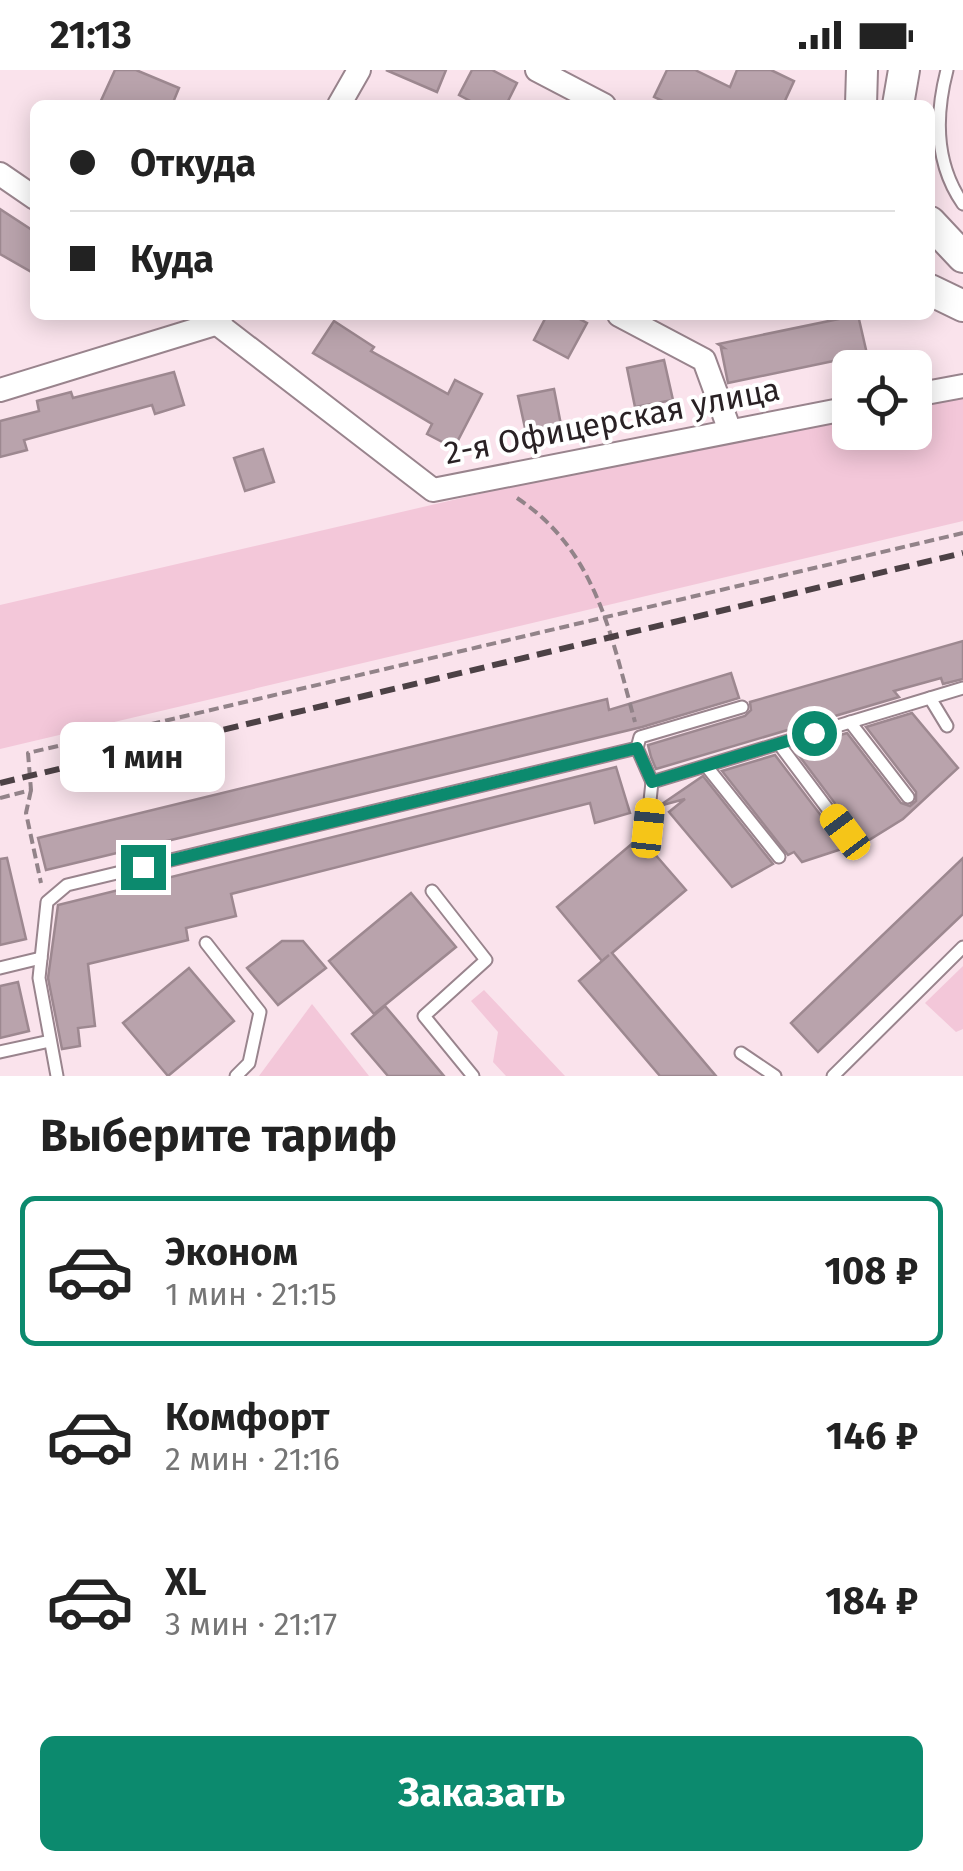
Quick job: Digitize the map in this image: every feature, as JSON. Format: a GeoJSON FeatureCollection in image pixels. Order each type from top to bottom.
{"type":"FeatureCollection","features":[{"type":"Feature","properties":{"kind":"main road"},"geometry":{"type":"LineString","coordinates":[[862,70],[862,100]]}},
{"type":"Feature","properties":{"kind":"main road"},"geometry":{"type":"LineString","coordinates":[[899,100],[904,70]]}},
{"type":"Feature","properties":{"kind":"main road"},"geometry":{"type":"LineString","coordinates":[[935,227],[963,257]]}},
{"type":"Feature","properties":{"kind":"main road"},"geometry":{"type":"LineString","coordinates":[[935,292],[963,306]]}},
{"type":"Feature","properties":{"kind":"street"},"geometry":{"type":"LineString","coordinates":[[342,100],[359,70]]}},
{"type":"Feature","properties":{"kind":"street"},"geometry":{"type":"LineString","coordinates":[[536,70],[594,100]]}},
{"type":"Feature","properties":{"kind":"street"},"geometry":{"type":"LineString","coordinates":[[0,174],[30,195]]}},
{"type":"Feature","properties":{"kind":"street"},"geometry":{"type":"LineString","coordinates":[[0,390],[209,320]]}},
{"type":"Feature","properties":{"kind":"street","name":"2-я Офицерская улица"},"geometry":{"type":"LineString","coordinates":[[218,320],[433,490],[832,411]]}},
{"type":"Feature","properties":{"kind":"street"},"geometry":{"type":"LineString","coordinates":[[628,320],[704,360],[730,430]]}},
{"type":"Feature","properties":{"kind":"street"},"geometry":{"type":"LineString","coordinates":[[932,392],[963,386]]}},
{"type":"Feature","properties":{"kind":"lane"},"geometry":{"type":"LineString","coordinates":[[948,70],[938,119],[941,156],[963,204]]}},
{"type":"Feature","properties":{"kind":"lane"},"geometry":{"type":"LineString","coordinates":[[652,782],[963,688]]}},
{"type":"Feature","properties":{"kind":"lane"},"geometry":{"type":"LineString","coordinates":[[930,698],[947,726]]}},
{"type":"Feature","properties":{"kind":"lane"},"geometry":{"type":"LineString","coordinates":[[57,1076],[39,978],[47,902],[67,885],[638,743],[742,707]]}},
{"type":"Feature","properties":{"kind":"lane"},"geometry":{"type":"LineString","coordinates":[[850,722],[908,797]]}},
{"type":"Feature","properties":{"kind":"lane"},"geometry":{"type":"LineString","coordinates":[[638,743],[652,782],[648,828]]}},
{"type":"Feature","properties":{"kind":"lane"},"geometry":{"type":"LineString","coordinates":[[779,744],[845,832]]}},
{"type":"Feature","properties":{"kind":"lane"},"geometry":{"type":"LineString","coordinates":[[707,766],[779,856]]}},
{"type":"Feature","properties":{"kind":"lane"},"geometry":{"type":"LineString","coordinates":[[432,892],[486,960],[424,1016],[474,1076]]}},
{"type":"Feature","properties":{"kind":"lane"},"geometry":{"type":"LineString","coordinates":[[206,943],[260,1012],[249,1063],[236,1076]]}},
{"type":"Feature","properties":{"kind":"lane"},"geometry":{"type":"LineString","coordinates":[[833,1076],[963,947]]}},
{"type":"Feature","properties":{"kind":"lane"},"geometry":{"type":"LineString","coordinates":[[0,968],[41,958]]}},
{"type":"Feature","properties":{"kind":"lane"},"geometry":{"type":"LineString","coordinates":[[0,1052],[50,1041]]}},
{"type":"Feature","properties":{"kind":"lane"},"geometry":{"type":"LineString","coordinates":[[741,1052],[776,1076]]}},
{"type":"Feature","properties":{"kind":"path"},"geometry":{"type":"LineString","coordinates":[[488,479],[538,512],[594,583],[638,743]]}},
{"type":"Feature","properties":{"kind":"path"},"geometry":{"type":"LineString","coordinates":[[47,902],[30,844],[26,814],[31,790],[28,753],[963,533]]}},
{"type":"Feature","properties":{"kind":"path"},"geometry":{"type":"LineString","coordinates":[[0,798],[31,790]]}},
{"type":"Feature","properties":{"kind":"shaded area"},"geometry":{"type":"Polygon","coordinates":[[[963,382],[963,521],[0,749],[0,605],[832,412],[832,450],[932,450],[932,389],[963,382]]]}},
{"type":"Feature","properties":{"kind":"shaded area"},"geometry":{"type":"Polygon","coordinates":[[[963,966],[963,1029],[956,1032],[925,1003],[963,966]]]}},
{"type":"Feature","properties":{"kind":"shaded area"},"geometry":{"type":"Polygon","coordinates":[[[484,990],[565,1076],[506,1076],[493,1062],[498,1032],[471,1001],[484,990]]]}},
{"type":"Feature","properties":{"kind":"shaded area"},"geometry":{"type":"Polygon","coordinates":[[[312,1004],[369,1076],[259,1076],[312,1004]]]}},
{"type":"Feature","properties":{"kind":"building"},"geometry":{"type":"Polygon","coordinates":[[[115,70],[136,70],[179,88],[174,100],[101,100],[115,70]]]}},
{"type":"Feature","properties":{"kind":"building"},"geometry":{"type":"Polygon","coordinates":[[[386,70],[446,70],[437,92],[386,70]]]}},
{"type":"Feature","properties":{"kind":"building"},"geometry":{"type":"Polygon","coordinates":[[[472,70],[492,70],[517,83],[508,100],[468,100],[459,95],[472,70]]]}},
{"type":"Feature","properties":{"kind":"building"},"geometry":{"type":"Polygon","coordinates":[[[667,70],[695,70],[730,87],[737,70],[771,70],[794,81],[785,100],[654,97],[667,70]]]}},
{"type":"Feature","properties":{"kind":"building"},"geometry":{"type":"Polygon","coordinates":[[[0,209],[30,229],[30,271],[0,254],[0,209]]]}},
{"type":"Feature","properties":{"kind":"building"},"geometry":{"type":"Polygon","coordinates":[[[544,320],[587,323],[568,358],[534,340],[544,320]]]}},
{"type":"Feature","properties":{"kind":"building"},"geometry":{"type":"Polygon","coordinates":[[[834,320],[859,320],[866,350],[832,350],[832,361],[728,383],[724,348],[718,344],[834,320]]]}},
{"type":"Feature","properties":{"kind":"building"},"geometry":{"type":"Polygon","coordinates":[[[334,321],[374,347],[371,351],[448,394],[455,380],[482,394],[454,448],[427,434],[432,424],[313,353],[334,321]]]}},
{"type":"Feature","properties":{"kind":"building"},"geometry":{"type":"Polygon","coordinates":[[[664,360],[673,400],[635,407],[627,368],[664,360]]]}},
{"type":"Feature","properties":{"kind":"building"},"geometry":{"type":"Polygon","coordinates":[[[174,372],[184,405],[155,414],[152,405],[24,440],[27,450],[0,457],[0,421],[39,411],[37,401],[71,392],[73,398],[174,372]]]}},
{"type":"Feature","properties":{"kind":"building"},"geometry":{"type":"Polygon","coordinates":[[[554,389],[562,430],[527,437],[518,396],[554,389]]]}},
{"type":"Feature","properties":{"kind":"building"},"geometry":{"type":"Polygon","coordinates":[[[263,449],[274,482],[245,491],[234,458],[263,449]]]}},
{"type":"Feature","properties":{"kind":"building"},"geometry":{"type":"Polygon","coordinates":[[[963,641],[963,679],[943,684],[941,678],[894,691],[899,697],[656,769],[651,757],[648,745],[745,716],[751,710],[750,702],[963,641]]]}},
{"type":"Feature","properties":{"kind":"building"},"geometry":{"type":"Polygon","coordinates":[[[731,673],[739,698],[642,727],[46,870],[38,838],[607,699],[609,710],[731,673]]]}},
{"type":"Feature","properties":{"kind":"building"},"geometry":{"type":"Polygon","coordinates":[[[912,713],[958,768],[903,819],[869,840],[802,862],[794,852],[788,855],[722,771],[775,755],[838,838],[847,841],[854,835],[852,826],[794,749],[847,733],[901,803],[910,806],[916,801],[916,792],[866,727],[912,713]]]}},
{"type":"Feature","properties":{"kind":"building"},"geometry":{"type":"Polygon","coordinates":[[[616,767],[630,813],[595,823],[590,803],[231,894],[236,916],[186,928],[188,940],[88,964],[95,1026],[78,1028],[80,1046],[62,1049],[48,978],[58,905],[616,767]]]}},
{"type":"Feature","properties":{"kind":"building"},"geometry":{"type":"Polygon","coordinates":[[[703,776],[773,864],[732,887],[669,812],[685,799],[659,806],[703,776]]]}},
{"type":"Feature","properties":{"kind":"building"},"geometry":{"type":"Polygon","coordinates":[[[640,837],[686,890],[612,953],[716,1076],[660,1076],[579,981],[609,955],[602,961],[557,907],[640,837]]]}},
{"type":"Feature","properties":{"kind":"building"},"geometry":{"type":"Polygon","coordinates":[[[7,858],[26,939],[0,945],[0,859],[7,858]]]}},
{"type":"Feature","properties":{"kind":"building"},"geometry":{"type":"Polygon","coordinates":[[[963,858],[963,914],[818,1052],[791,1023],[963,858]]]}},
{"type":"Feature","properties":{"kind":"building"},"geometry":{"type":"Polygon","coordinates":[[[411,893],[456,947],[374,1014],[329,961],[411,893]]]}},
{"type":"Feature","properties":{"kind":"building"},"geometry":{"type":"Polygon","coordinates":[[[282,941],[303,941],[326,968],[278,1005],[247,968],[282,941]]]}},
{"type":"Feature","properties":{"kind":"building"},"geometry":{"type":"Polygon","coordinates":[[[189,968],[234,1021],[168,1076],[123,1023],[189,968]]]}},
{"type":"Feature","properties":{"kind":"building"},"geometry":{"type":"Polygon","coordinates":[[[18,982],[29,1031],[0,1038],[0,986],[18,982]]]}},
{"type":"Feature","properties":{"kind":"building"},"geometry":{"type":"Polygon","coordinates":[[[385,1006],[444,1076],[388,1076],[352,1034],[385,1006]]]}},
{"type":"Feature","properties":{"kind":"railway"},"geometry":{"type":"LineString","coordinates":[[0,783],[963,553]]}},
{"type":"Feature","properties":{"kind":"route"},"geometry":{"type":"LineString","coordinates":[[143,867],[637,748],[652,782],[814,733]]}}]}
